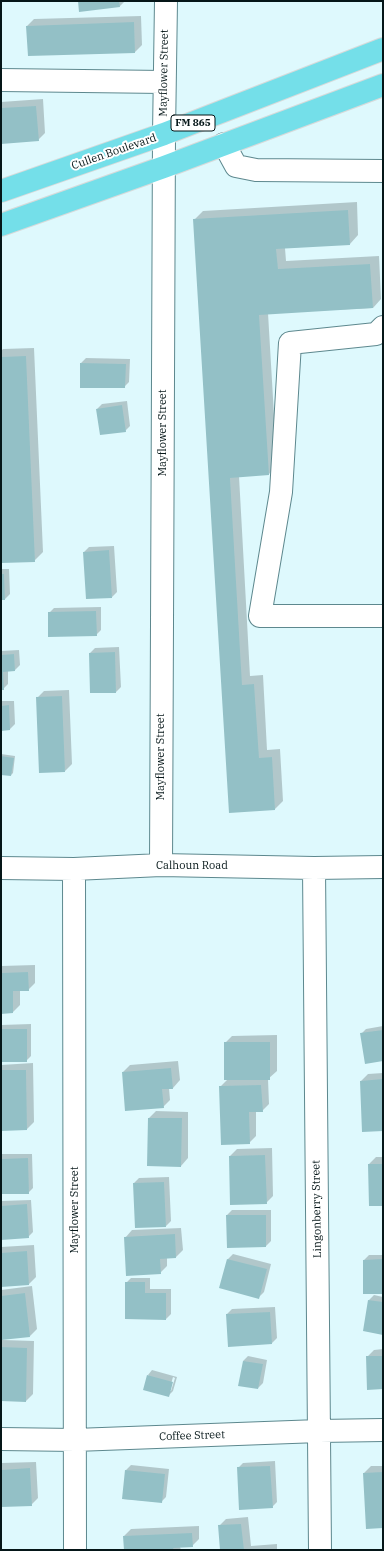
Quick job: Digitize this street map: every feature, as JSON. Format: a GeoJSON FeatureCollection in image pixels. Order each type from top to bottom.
{"type":"FeatureCollection","features":[{"type":"Feature","properties":{"kind":"main road","name":"Cullen Boulevard"},"geometry":{"type":"LineString","coordinates":[[1,191],[164,134],[383,49]]}},
{"type":"Feature","properties":{"kind":"main road","name":"FM 865"},"geometry":{"type":"LineString","coordinates":[[1,225],[164,167],[383,85]]}},
{"type":"Feature","properties":{"kind":"street","name":"Mayflower Street"},"geometry":{"type":"LineString","coordinates":[[161,866],[164,82],[166,1]]}},
{"type":"Feature","properties":{"kind":"street"},"geometry":{"type":"LineString","coordinates":[[1,80],[164,82]]}},
{"type":"Feature","properties":{"kind":"street"},"geometry":{"type":"LineString","coordinates":[[224,144],[236,166],[256,170],[383,171]]}},
{"type":"Feature","properties":{"kind":"street"},"geometry":{"type":"LineString","coordinates":[[383,327],[376,334],[290,343],[281,492],[260,616],[383,616]]}},
{"type":"Feature","properties":{"kind":"street","name":"Calhoun Road"},"geometry":{"type":"LineString","coordinates":[[1,868],[74,869],[161,866],[314,868],[383,867]]}},
{"type":"Feature","properties":{"kind":"street","name":"Lingonberry Street"},"geometry":{"type":"LineString","coordinates":[[314,868],[320,1550]]}},
{"type":"Feature","properties":{"kind":"street","name":"Mayflower Street"},"geometry":{"type":"LineString","coordinates":[[74,869],[76,1550]]}},
{"type":"Feature","properties":{"kind":"street","name":"Coffee Street"},"geometry":{"type":"LineString","coordinates":[[1,1439],[75,1440],[383,1430]]}},
{"type":"Feature","properties":{"kind":"building"},"geometry":{"type":"Polygon","coordinates":[[[78,1],[119,1],[120,7],[79,12],[78,1]]]}},
{"type":"Feature","properties":{"kind":"building"},"geometry":{"type":"Polygon","coordinates":[[[134,22],[135,53],[28,56],[26,26],[134,22]]]}},
{"type":"Feature","properties":{"kind":"building"},"geometry":{"type":"Polygon","coordinates":[[[36,106],[39,141],[1,144],[1,108],[36,106]]]}},
{"type":"Feature","properties":{"kind":"building"},"geometry":{"type":"Polygon","coordinates":[[[348,210],[350,245],[276,249],[278,269],[370,264],[373,308],[259,315],[269,475],[230,478],[242,685],[254,684],[259,758],[272,757],[275,810],[229,813],[193,219],[348,210]]]}},
{"type":"Feature","properties":{"kind":"building"},"geometry":{"type":"Polygon","coordinates":[[[26,356],[35,562],[1,563],[1,357],[26,356]]]}},
{"type":"Feature","properties":{"kind":"building"},"geometry":{"type":"Polygon","coordinates":[[[80,363],[126,364],[125,388],[80,388],[80,363]]]}},
{"type":"Feature","properties":{"kind":"building"},"geometry":{"type":"Polygon","coordinates":[[[122,405],[126,432],[100,435],[96,409],[122,405]]]}},
{"type":"Feature","properties":{"kind":"building"},"geometry":{"type":"Polygon","coordinates":[[[109,550],[112,598],[86,599],[83,552],[109,550]]]}},
{"type":"Feature","properties":{"kind":"building"},"geometry":{"type":"Polygon","coordinates":[[[1,574],[4,574],[5,600],[1,600],[1,574]]]}},
{"type":"Feature","properties":{"kind":"building"},"geometry":{"type":"Polygon","coordinates":[[[96,611],[97,636],[48,637],[48,612],[96,611]]]}},
{"type":"Feature","properties":{"kind":"building"},"geometry":{"type":"Polygon","coordinates":[[[115,652],[116,693],[90,693],[89,653],[115,652]]]}},
{"type":"Feature","properties":{"kind":"building"},"geometry":{"type":"Polygon","coordinates":[[[14,654],[15,671],[3,672],[4,690],[1,690],[1,655],[14,654]]]}},
{"type":"Feature","properties":{"kind":"building"},"geometry":{"type":"Polygon","coordinates":[[[62,696],[65,772],[39,773],[36,697],[62,696]]]}},
{"type":"Feature","properties":{"kind":"building"},"geometry":{"type":"Polygon","coordinates":[[[9,705],[10,730],[1,731],[1,706],[9,705]]]}},
{"type":"Feature","properties":{"kind":"building"},"geometry":{"type":"Polygon","coordinates":[[[1,756],[14,758],[11,776],[1,775],[1,756]]]}},
{"type":"Feature","properties":{"kind":"building"},"geometry":{"type":"Polygon","coordinates":[[[28,972],[29,991],[13,991],[13,1013],[1,1014],[1,973],[28,972]]]}},
{"type":"Feature","properties":{"kind":"building"},"geometry":{"type":"Polygon","coordinates":[[[1,1029],[27,1029],[27,1062],[1,1062],[1,1029]]]}},
{"type":"Feature","properties":{"kind":"building"},"geometry":{"type":"Polygon","coordinates":[[[383,1030],[383,1061],[365,1064],[360,1033],[383,1030]]]}},
{"type":"Feature","properties":{"kind":"building"},"geometry":{"type":"Polygon","coordinates":[[[224,1042],[270,1042],[270,1080],[224,1080],[224,1042]]]}},
{"type":"Feature","properties":{"kind":"building"},"geometry":{"type":"Polygon","coordinates":[[[171,1068],[173,1089],[162,1089],[164,1108],[125,1111],[122,1072],[171,1068]]]}},
{"type":"Feature","properties":{"kind":"building"},"geometry":{"type":"Polygon","coordinates":[[[1,1070],[26,1070],[27,1130],[1,1131],[1,1070]]]}},
{"type":"Feature","properties":{"kind":"building"},"geometry":{"type":"Polygon","coordinates":[[[383,1079],[383,1131],[362,1132],[360,1081],[383,1079]]]}},
{"type":"Feature","properties":{"kind":"building"},"geometry":{"type":"Polygon","coordinates":[[[261,1085],[263,1112],[249,1112],[250,1144],[221,1145],[219,1086],[261,1085]]]}},
{"type":"Feature","properties":{"kind":"building"},"geometry":{"type":"Polygon","coordinates":[[[148,1118],[182,1118],[181,1167],[147,1166],[148,1118]]]}},
{"type":"Feature","properties":{"kind":"building"},"geometry":{"type":"Polygon","coordinates":[[[265,1155],[267,1204],[230,1205],[229,1156],[265,1155]]]}},
{"type":"Feature","properties":{"kind":"building"},"geometry":{"type":"Polygon","coordinates":[[[28,1158],[29,1194],[1,1194],[1,1159],[28,1158]]]}},
{"type":"Feature","properties":{"kind":"building"},"geometry":{"type":"Polygon","coordinates":[[[368,1164],[383,1164],[383,1206],[369,1206],[368,1164]]]}},
{"type":"Feature","properties":{"kind":"building"},"geometry":{"type":"Polygon","coordinates":[[[164,1182],[166,1227],[135,1228],[133,1183],[164,1182]]]}},
{"type":"Feature","properties":{"kind":"building"},"geometry":{"type":"Polygon","coordinates":[[[27,1204],[29,1238],[1,1240],[1,1206],[27,1204]]]}},
{"type":"Feature","properties":{"kind":"building"},"geometry":{"type":"Polygon","coordinates":[[[226,1215],[266,1215],[266,1247],[227,1248],[226,1215]]]}},
{"type":"Feature","properties":{"kind":"building"},"geometry":{"type":"Polygon","coordinates":[[[175,1234],[176,1258],[160,1259],[161,1274],[126,1276],[124,1237],[175,1234]]]}},
{"type":"Feature","properties":{"kind":"building"},"geometry":{"type":"Polygon","coordinates":[[[27,1251],[29,1285],[1,1287],[1,1253],[27,1251]]]}},
{"type":"Feature","properties":{"kind":"building"},"geometry":{"type":"Polygon","coordinates":[[[227,1259],[267,1269],[259,1299],[219,1288],[227,1259]]]}},
{"type":"Feature","properties":{"kind":"building"},"geometry":{"type":"Polygon","coordinates":[[[383,1259],[383,1294],[363,1294],[363,1260],[383,1259]]]}},
{"type":"Feature","properties":{"kind":"building"},"geometry":{"type":"Polygon","coordinates":[[[125,1282],[145,1282],[145,1293],[166,1293],[166,1320],[125,1319],[125,1282]]]}},
{"type":"Feature","properties":{"kind":"building"},"geometry":{"type":"Polygon","coordinates":[[[25,1293],[30,1337],[1,1340],[1,1296],[25,1293]]]}},
{"type":"Feature","properties":{"kind":"building"},"geometry":{"type":"Polygon","coordinates":[[[368,1300],[383,1302],[383,1335],[363,1331],[368,1300]]]}},
{"type":"Feature","properties":{"kind":"building"},"geometry":{"type":"Polygon","coordinates":[[[270,1312],[272,1344],[228,1347],[226,1314],[270,1312]]]}},
{"type":"Feature","properties":{"kind":"building"},"geometry":{"type":"Polygon","coordinates":[[[1,1347],[27,1348],[26,1402],[1,1401],[1,1347]]]}},
{"type":"Feature","properties":{"kind":"building"},"geometry":{"type":"Polygon","coordinates":[[[366,1356],[383,1356],[383,1389],[367,1390],[366,1356]]]}},
{"type":"Feature","properties":{"kind":"building"},"geometry":{"type":"Polygon","coordinates":[[[243,1361],[263,1364],[258,1389],[238,1386],[243,1361]]]}},
{"type":"Feature","properties":{"kind":"building"},"geometry":{"type":"Polygon","coordinates":[[[147,1375],[173,1382],[169,1397],[143,1390],[147,1375]]]}},
{"type":"Feature","properties":{"kind":"building"},"geometry":{"type":"Polygon","coordinates":[[[270,1466],[273,1508],[239,1510],[237,1467],[270,1466]]]}},
{"type":"Feature","properties":{"kind":"building"},"geometry":{"type":"Polygon","coordinates":[[[30,1468],[32,1506],[1,1507],[1,1470],[30,1468]]]}},
{"type":"Feature","properties":{"kind":"building"},"geometry":{"type":"Polygon","coordinates":[[[125,1470],[165,1474],[162,1503],[122,1499],[125,1470]]]}},
{"type":"Feature","properties":{"kind":"building"},"geometry":{"type":"Polygon","coordinates":[[[383,1472],[383,1528],[366,1529],[363,1473],[383,1472]]]}},
{"type":"Feature","properties":{"kind":"building"},"geometry":{"type":"Polygon","coordinates":[[[241,1524],[244,1550],[220,1550],[218,1525],[241,1524]]]}},
{"type":"Feature","properties":{"kind":"building"},"geometry":{"type":"Polygon","coordinates":[[[192,1533],[193,1547],[173,1548],[174,1550],[124,1550],[123,1536],[192,1533]]]}}]}
